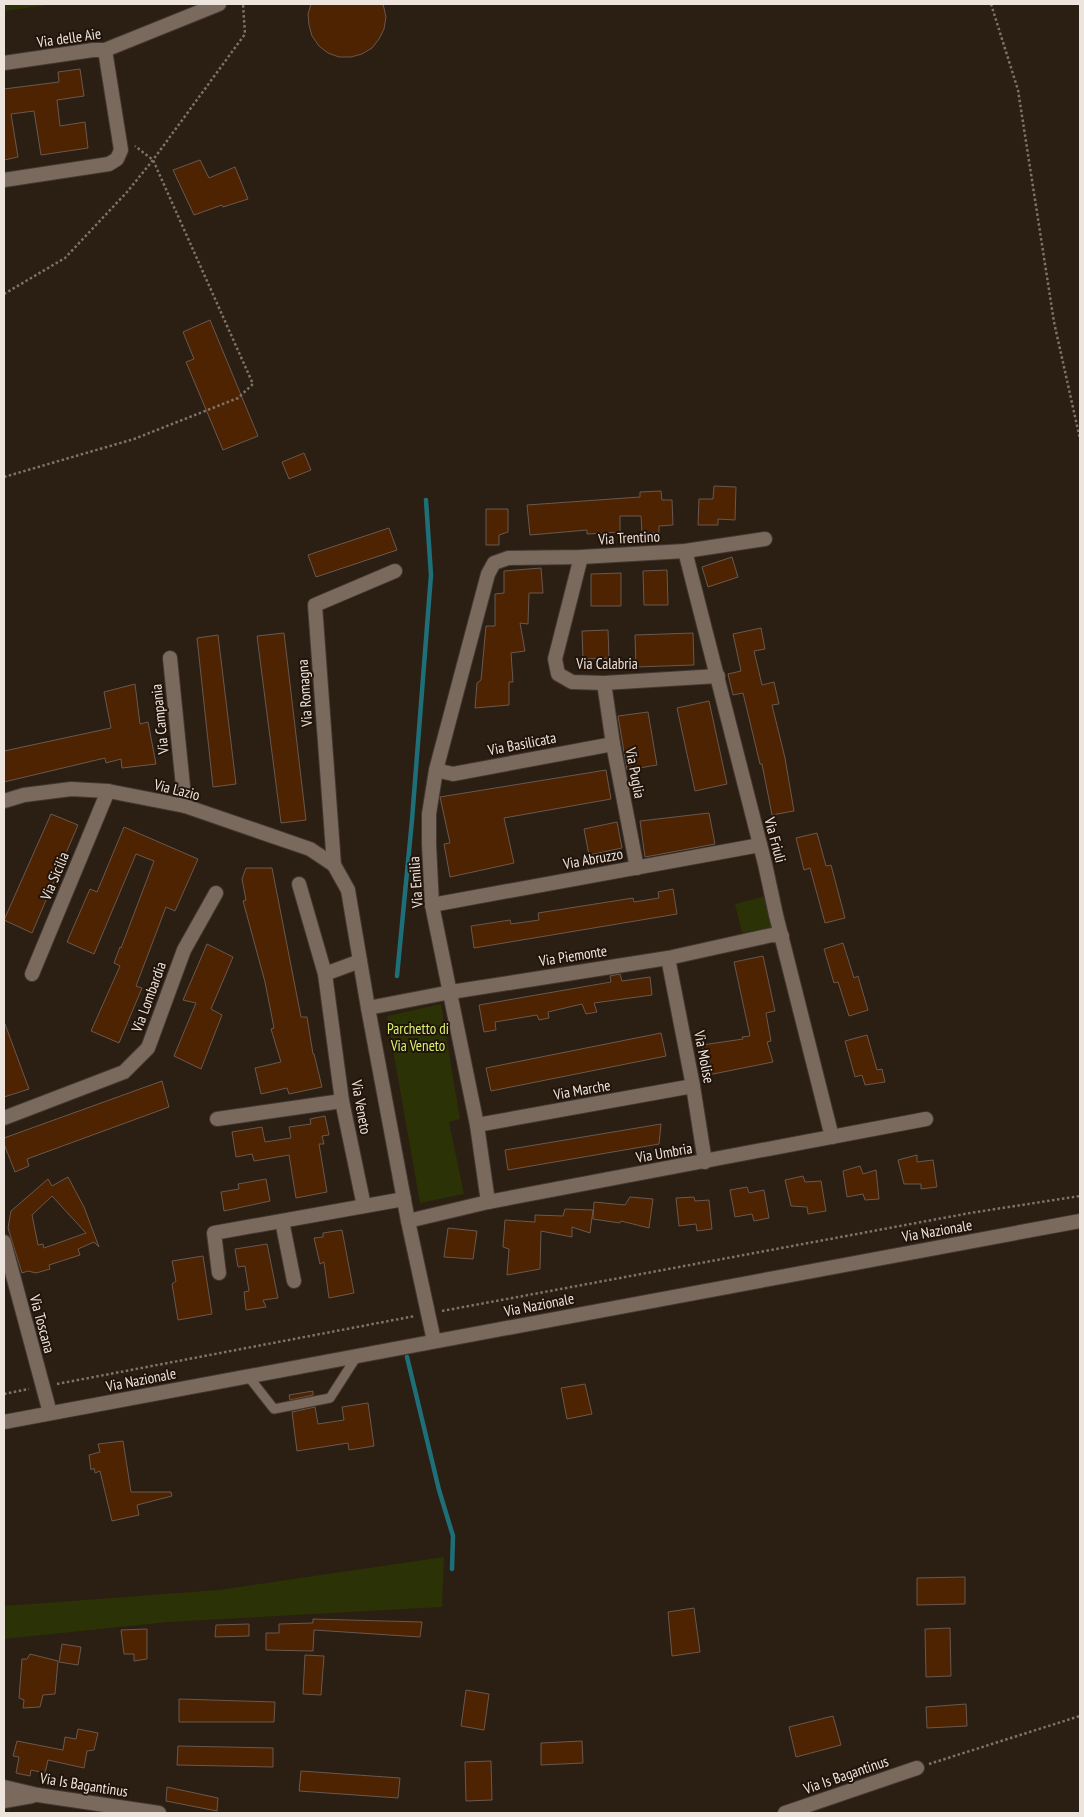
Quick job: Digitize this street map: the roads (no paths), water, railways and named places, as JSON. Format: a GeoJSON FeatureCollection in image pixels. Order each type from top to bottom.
{"type":"FeatureCollection","features":[{"type":"Feature","properties":{"kind":"street","name":"Via delle Aie"},"geometry":{"type":"LineString","coordinates":[[4,63],[93,50],[106,50],[219,4]]}},
{"type":"Feature","properties":{"kind":"street"},"geometry":{"type":"LineString","coordinates":[[4,180],[109,164],[118,159],[121,150],[106,50]]}},
{"type":"Feature","properties":{"kind":"street","name":"Via Trentino"},"geometry":{"type":"LineString","coordinates":[[494,563],[508,558],[582,557],[685,551],[766,539]]}},
{"type":"Feature","properties":{"kind":"street","name":"Via Friuli"},"geometry":{"type":"LineString","coordinates":[[685,551],[718,676],[832,1137]]}},
{"type":"Feature","properties":{"kind":"street","name":"Via Calabria"},"geometry":{"type":"LineString","coordinates":[[582,557],[555,658],[558,674],[572,682],[604,683],[718,676]]}},
{"type":"Feature","properties":{"kind":"street","name":"Via Emilia"},"geometry":{"type":"LineString","coordinates":[[488,1202],[477,1125],[432,905],[429,814],[436,770],[488,574],[494,563]]}},
{"type":"Feature","properties":{"kind":"street","name":"Via Romagna"},"geometry":{"type":"LineString","coordinates":[[334,865],[315,605],[395,571]]}},
{"type":"Feature","properties":{"kind":"street","name":"Via Campania"},"geometry":{"type":"LineString","coordinates":[[170,658],[185,806]]}},
{"type":"Feature","properties":{"kind":"street","name":"Via Puglia"},"geometry":{"type":"LineString","coordinates":[[604,683],[613,744],[637,868]]}},
{"type":"Feature","properties":{"kind":"street","name":"Via Basilicata"},"geometry":{"type":"LineString","coordinates":[[436,770],[453,774],[613,744]]}},
{"type":"Feature","properties":{"kind":"street","name":"Via Lazio"},"geometry":{"type":"LineString","coordinates":[[4,801],[24,795],[70,789],[108,791],[185,806],[310,849],[334,865]]}},
{"type":"Feature","properties":{"kind":"street","name":"Via Sicilia"},"geometry":{"type":"LineString","coordinates":[[32,974],[108,791]]}},
{"type":"Feature","properties":{"kind":"street","name":"Via Abruzzo"},"geometry":{"type":"LineString","coordinates":[[432,905],[760,845]]}},
{"type":"Feature","properties":{"kind":"street","name":"Via Veneto"},"geometry":{"type":"LineString","coordinates":[[334,865],[348,890],[408,1221],[434,1341]]}},
{"type":"Feature","properties":{"kind":"street","name":"Via Veneto"},"geometry":{"type":"LineString","coordinates":[[299,884],[324,974],[342,1101],[364,1206]]}},
{"type":"Feature","properties":{"kind":"street","name":"Via Lombardia"},"geometry":{"type":"LineString","coordinates":[[4,1118],[124,1072],[148,1048],[184,950],[216,893]]}},
{"type":"Feature","properties":{"kind":"street","name":"Via Piemonte"},"geometry":{"type":"LineString","coordinates":[[368,1008],[451,992],[668,958],[772,935],[782,936]]}},
{"type":"Feature","properties":{"kind":"street","name":"Via Molise"},"geometry":{"type":"LineString","coordinates":[[668,958],[693,1086],[705,1162]]}},
{"type":"Feature","properties":{"kind":"street"},"geometry":{"type":"LineString","coordinates":[[324,974],[360,961]]}},
{"type":"Feature","properties":{"kind":"street","name":"Via Marche"},"geometry":{"type":"LineString","coordinates":[[477,1125],[693,1086]]}},
{"type":"Feature","properties":{"kind":"street"},"geometry":{"type":"LineString","coordinates":[[217,1118],[342,1101]]}},
{"type":"Feature","properties":{"kind":"street","name":"Via Umbria"},"geometry":{"type":"LineString","coordinates":[[408,1221],[488,1202],[926,1119]]}},
{"type":"Feature","properties":{"kind":"street"},"geometry":{"type":"LineString","coordinates":[[218,1272],[214,1234],[404,1199]]}},
{"type":"Feature","properties":{"kind":"street"},"geometry":{"type":"LineString","coordinates":[[282,1221],[294,1281]]}},
{"type":"Feature","properties":{"kind":"street","name":"Via Nazionale"},"geometry":{"type":"LineString","coordinates":[[4,1422],[1080,1221]]}},
{"type":"Feature","properties":{"kind":"street","name":"Via Toscana"},"geometry":{"type":"LineString","coordinates":[[4,1242],[50,1414]]}},
{"type":"Feature","properties":{"kind":"street","name":"Via Is Bagantinus"},"geometry":{"type":"LineString","coordinates":[[785,1813],[917,1768]]}},
{"type":"Feature","properties":{"kind":"street","name":"Via Is Bagantinus"},"geometry":{"type":"LineString","coordinates":[[4,1787],[159,1813]]}},
{"type":"Feature","properties":{"kind":"street"},"geometry":{"type":"LineString","coordinates":[[4,1802],[38,1794]]}},
{"type":"Feature","properties":{"kind":"lane"},"geometry":{"type":"LineString","coordinates":[[248,1376],[274,1409],[330,1398],[358,1356]]}},
{"type":"Feature","properties":{"kind":"waterway"},"geometry":{"type":"LineString","coordinates":[[397,976],[412,820],[431,575],[426,500]]}},
{"type":"Feature","properties":{"kind":"waterway"},"geometry":{"type":"LineString","coordinates":[[407,1357],[439,1490],[453,1536],[452,1569]]}},
{"type":"Feature","properties":{"kind":"park label","name":"Parchetto di Via Veneto"},"geometry":{"type":"Point","coordinates":[418,1038]}}]}
